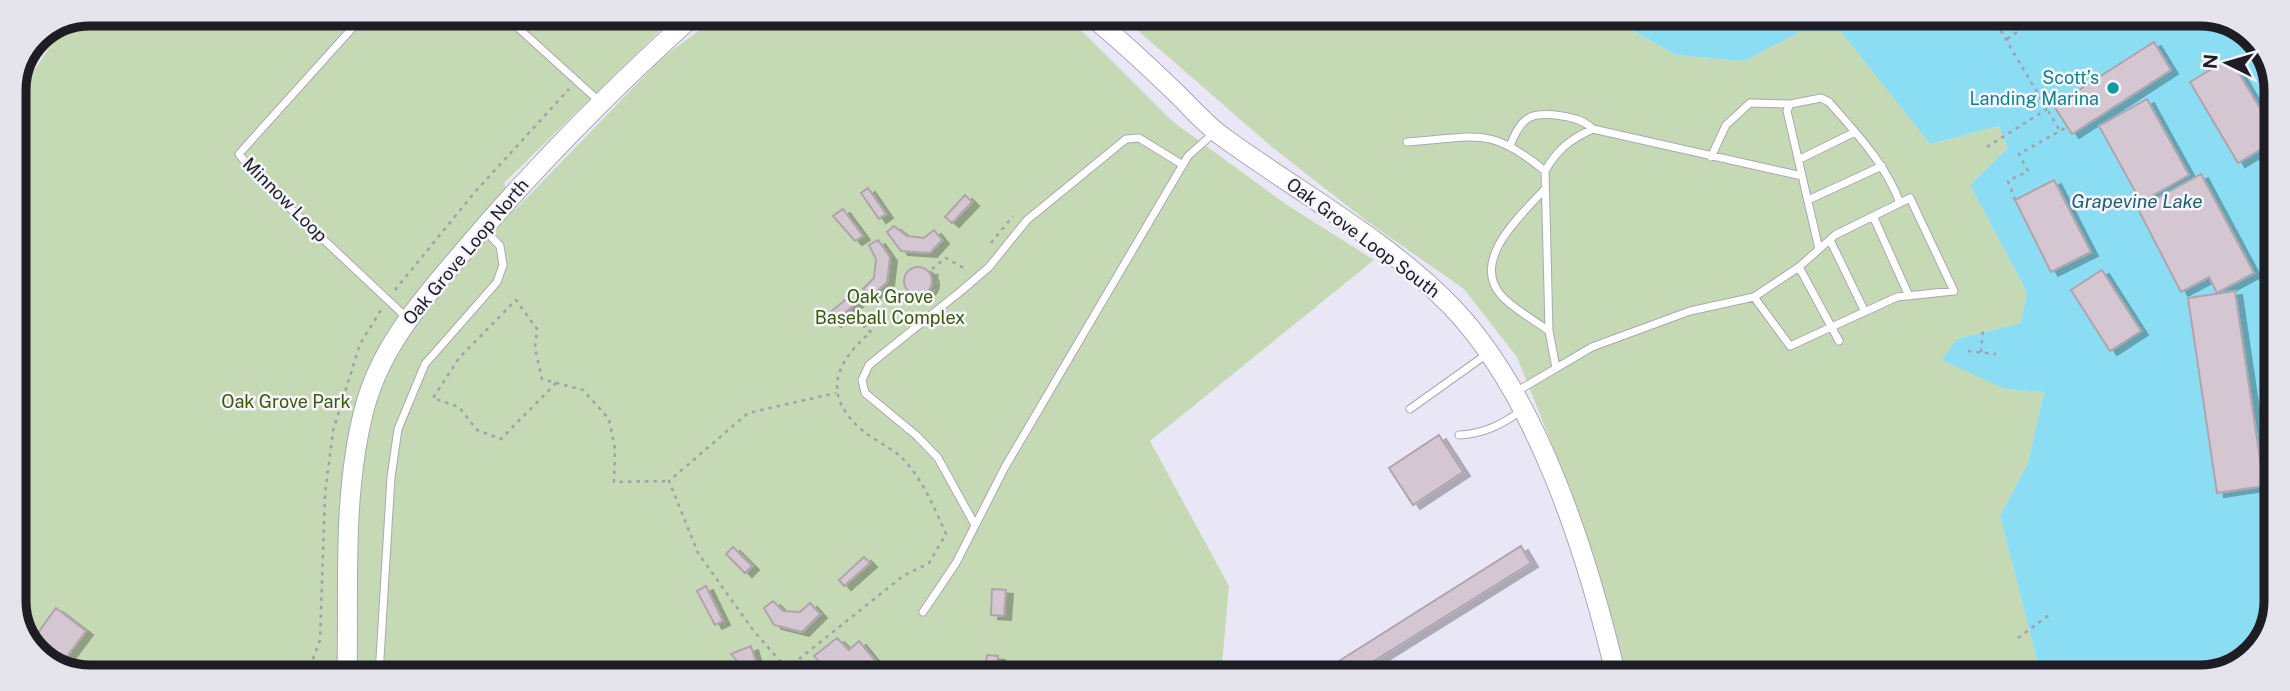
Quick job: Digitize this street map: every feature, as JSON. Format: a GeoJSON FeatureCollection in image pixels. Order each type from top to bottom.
{"type":"FeatureCollection","features":[{"type":"Feature","properties":{"kind":"street","name":"Oak Grove Loop North"},"geometry":{"type":"LineString","coordinates":[[347,665],[346,571],[355,462],[364,410],[377,372],[407,318],[483,228],[601,103],[682,26]]}},
{"type":"Feature","properties":{"kind":"street","name":"Oak Grove Loop South"},"geometry":{"type":"LineString","coordinates":[[1104,26],[1125,43],[1216,132],[1332,211],[1426,283],[1490,351],[1518,401],[1576,537],[1613,665]]}},
{"type":"Feature","properties":{"kind":"lane","name":"Minnow Loop"},"geometry":{"type":"LineString","coordinates":[[354,26],[239,154],[257,177],[407,318]]}},
{"type":"Feature","properties":{"kind":"lane"},"geometry":{"type":"LineString","coordinates":[[516,26],[601,103]]}},
{"type":"Feature","properties":{"kind":"lane"},"geometry":{"type":"LineString","coordinates":[[1711,158],[1726,125],[1750,103],[1788,108],[1821,98],[1829,102],[1882,166],[1900,203]]}},
{"type":"Feature","properties":{"kind":"lane"},"geometry":{"type":"LineString","coordinates":[[1788,108],[1819,249]]}},
{"type":"Feature","properties":{"kind":"lane"},"geometry":{"type":"LineString","coordinates":[[1510,146],[1516,130],[1525,119],[1539,113],[1584,121],[1593,129],[1711,158],[1802,176]]}},
{"type":"Feature","properties":{"kind":"lane"},"geometry":{"type":"LineString","coordinates":[[1556,368],[1549,331],[1545,171],[1555,153],[1573,138],[1593,129]]}},
{"type":"Feature","properties":{"kind":"lane"},"geometry":{"type":"LineString","coordinates":[[923,612],[956,563],[1005,467],[1183,165],[1196,146],[1216,132]]}},
{"type":"Feature","properties":{"kind":"lane"},"geometry":{"type":"LineString","coordinates":[[1798,160],[1855,132]]}},
{"type":"Feature","properties":{"kind":"lane"},"geometry":{"type":"LineString","coordinates":[[1407,142],[1463,135],[1495,139],[1510,146],[1545,171]]}},
{"type":"Feature","properties":{"kind":"lane"},"geometry":{"type":"LineString","coordinates":[[975,525],[938,458],[917,436],[865,393],[862,380],[869,365],[989,267],[1027,220],[1126,139],[1139,138],[1183,165]]}},
{"type":"Feature","properties":{"kind":"lane"},"geometry":{"type":"LineString","coordinates":[[1808,200],[1882,166]]}},
{"type":"Feature","properties":{"kind":"lane"},"geometry":{"type":"LineString","coordinates":[[1544,190],[1506,232],[1492,272],[1500,295],[1549,331]]}},
{"type":"Feature","properties":{"kind":"lane"},"geometry":{"type":"LineString","coordinates":[[1459,435],[1474,435],[1503,424],[1518,401],[1556,368],[1592,347],[1690,311],[1754,297],[1799,267],[1830,240],[1910,198],[1954,290],[1909,296],[1864,310],[1790,346],[1754,297]]}},
{"type":"Feature","properties":{"kind":"lane"},"geometry":{"type":"LineString","coordinates":[[1873,216],[1909,296]]}},
{"type":"Feature","properties":{"kind":"lane"},"geometry":{"type":"LineString","coordinates":[[380,665],[391,477],[398,429],[425,364],[498,282],[503,265],[500,246],[483,228]]}},
{"type":"Feature","properties":{"kind":"lane"},"geometry":{"type":"LineString","coordinates":[[1830,240],[1864,310]]}},
{"type":"Feature","properties":{"kind":"lane"},"geometry":{"type":"LineString","coordinates":[[1799,267],[1839,341]]}},
{"type":"Feature","properties":{"kind":"lane"},"geometry":{"type":"LineString","coordinates":[[1410,410],[1490,351]]}},
{"type":"Feature","properties":{"kind":"path"},"geometry":{"type":"LineString","coordinates":[[1999,26],[2060,131]]}},
{"type":"Feature","properties":{"kind":"path"},"geometry":{"type":"LineString","coordinates":[[2007,39],[2026,26]]}},
{"type":"Feature","properties":{"kind":"path"},"geometry":{"type":"LineString","coordinates":[[1987,147],[2047,109]]}},
{"type":"Feature","properties":{"kind":"path"},"geometry":{"type":"LineString","coordinates":[[2015,200],[2008,181],[2028,171],[2019,154],[2067,128]]}},
{"type":"Feature","properties":{"kind":"path"},"geometry":{"type":"LineString","coordinates":[[984,253],[1013,216]]}},
{"type":"Feature","properties":{"kind":"path"},"geometry":{"type":"LineString","coordinates":[[792,665],[903,576],[929,564],[946,534],[929,493],[902,458],[862,430],[842,409],[836,393],[838,373],[856,345],[871,332],[864,327],[900,294],[917,299],[933,293],[939,278],[933,268],[946,258],[969,271]]}},
{"type":"Feature","properties":{"kind":"path"},"geometry":{"type":"LineString","coordinates":[[555,383],[501,439],[477,430],[459,407],[433,398],[459,358],[516,300],[537,329],[536,348],[542,379],[583,390],[609,419],[615,449],[614,482],[670,481],[748,413],[836,393]]}},
{"type":"Feature","properties":{"kind":"path"},"geometry":{"type":"LineString","coordinates":[[1982,352],[1983,328]]}},
{"type":"Feature","properties":{"kind":"path"},"geometry":{"type":"LineString","coordinates":[[1968,351],[1996,354]]}},
{"type":"Feature","properties":{"kind":"path"},"geometry":{"type":"LineString","coordinates":[[670,481],[698,553],[753,630],[784,665]]}},
{"type":"Feature","properties":{"kind":"path"},"geometry":{"type":"LineString","coordinates":[[2018,638],[2049,615]]}},
{"type":"Feature","properties":{"kind":"green space"},"geometry":{"type":"Polygon","coordinates":[[[665,26],[504,183],[515,210],[662,58],[705,26],[1077,26],[1172,121],[1287,205],[1374,260],[1150,441],[1229,586],[1222,665],[74,663],[55,654],[42,643],[31,625],[26,605],[27,81],[58,35],[78,27],[665,26]]]}},
{"type":"Feature","properties":{"kind":"green space"},"geometry":{"type":"Polygon","coordinates":[[[1133,26],[1624,26],[1676,55],[1744,61],[1800,32],[1841,32],[1930,144],[1999,126],[2008,148],[1970,185],[2027,292],[2021,323],[1957,339],[2005,389],[2044,392],[2028,463],[2000,516],[2038,665],[1621,665],[1569,487],[1517,357],[1464,289],[1368,222],[1272,147],[1133,26]]]}},
{"type":"Feature","properties":{"kind":"water","name":"Grapevine Lake"},"geometry":{"type":"Polygon","coordinates":[[[1625,26],[2200,26],[2224,31],[2248,48],[2259,66],[2264,86],[2264,601],[2257,629],[2239,652],[2212,664],[2200,665],[2038,665],[2000,516],[2028,463],[2044,392],[2005,389],[1942,360],[1957,339],[2021,323],[2027,292],[1970,185],[2008,148],[1999,126],[1930,144],[1841,32],[1800,32],[1744,61],[1676,55],[1625,26]]]}},
{"type":"Feature","properties":{"kind":"building","name":"Scott’s Landing Marina"},"geometry":{"type":"Polygon","coordinates":[[[2154,42],[2171,70],[2072,134],[2054,106],[2154,42]]]}},
{"type":"Feature","properties":{"kind":"building"},"geometry":{"type":"Polygon","coordinates":[[[2230,58],[2264,115],[2264,147],[2238,163],[2190,82],[2230,58]]]}},
{"type":"Feature","properties":{"kind":"building"},"geometry":{"type":"Polygon","coordinates":[[[2147,99],[2189,175],[2141,202],[2099,126],[2147,99]]]}},
{"type":"Feature","properties":{"kind":"building"},"geometry":{"type":"Polygon","coordinates":[[[2201,174],[2254,273],[2217,293],[2209,277],[2181,292],[2138,209],[2201,174]]]}},
{"type":"Feature","properties":{"kind":"building"},"geometry":{"type":"Polygon","coordinates":[[[2054,180],[2091,252],[2051,272],[2015,200],[2054,180]]]}},
{"type":"Feature","properties":{"kind":"building"},"geometry":{"type":"Polygon","coordinates":[[[868,188],[886,214],[879,219],[861,193],[868,188]]]}},
{"type":"Feature","properties":{"kind":"building"},"geometry":{"type":"Polygon","coordinates":[[[965,195],[972,202],[952,223],[945,217],[965,195]]]}},
{"type":"Feature","properties":{"kind":"building"},"geometry":{"type":"Polygon","coordinates":[[[843,209],[863,236],[855,241],[833,216],[843,209]]]}},
{"type":"Feature","properties":{"kind":"building"},"geometry":{"type":"Polygon","coordinates":[[[894,226],[907,236],[924,238],[934,230],[942,240],[930,253],[901,251],[887,232],[894,226]]]}},
{"type":"Feature","properties":{"kind":"building"},"geometry":{"type":"Polygon","coordinates":[[[878,240],[890,257],[887,282],[872,296],[863,289],[874,278],[876,259],[869,245],[878,240]]]}},
{"type":"Feature","properties":{"kind":"building"},"geometry":{"type":"Polygon","coordinates":[[[918,267],[928,271],[932,281],[928,291],[918,295],[908,291],[904,281],[908,271],[918,267]]]}},
{"type":"Feature","properties":{"kind":"building"},"geometry":{"type":"Polygon","coordinates":[[[2102,270],[2141,331],[2110,351],[2071,290],[2102,270]]]}},
{"type":"Feature","properties":{"kind":"building"},"geometry":{"type":"Polygon","coordinates":[[[2235,291],[2264,486],[2217,493],[2188,298],[2235,291]]]}},
{"type":"Feature","properties":{"kind":"building"},"geometry":{"type":"Polygon","coordinates":[[[850,296],[856,303],[834,323],[827,315],[850,296]]]}},
{"type":"Feature","properties":{"kind":"building"},"geometry":{"type":"Polygon","coordinates":[[[1439,435],[1463,472],[1413,505],[1389,468],[1439,435]]]}},
{"type":"Feature","properties":{"kind":"building"},"geometry":{"type":"Polygon","coordinates":[[[1521,546],[1531,563],[1368,665],[1333,665],[1521,546]]]}},
{"type":"Feature","properties":{"kind":"building"},"geometry":{"type":"Polygon","coordinates":[[[733,547],[752,566],[745,573],[726,554],[733,547]]]}},
{"type":"Feature","properties":{"kind":"building"},"geometry":{"type":"Polygon","coordinates":[[[864,557],[870,563],[844,586],[839,580],[864,557]]]}},
{"type":"Feature","properties":{"kind":"building"},"geometry":{"type":"Polygon","coordinates":[[[706,586],[723,621],[715,625],[697,591],[706,586]]]}},
{"type":"Feature","properties":{"kind":"building"},"geometry":{"type":"Polygon","coordinates":[[[992,589],[1006,590],[1004,616],[991,615],[992,589]]]}},
{"type":"Feature","properties":{"kind":"building"},"geometry":{"type":"Polygon","coordinates":[[[773,601],[783,611],[800,612],[810,603],[820,614],[802,632],[774,625],[764,608],[773,601]]]}},
{"type":"Feature","properties":{"kind":"building"},"geometry":{"type":"Polygon","coordinates":[[[56,608],[86,631],[65,659],[48,649],[36,635],[56,608]]]}},
{"type":"Feature","properties":{"kind":"building"},"geometry":{"type":"Polygon","coordinates":[[[837,638],[849,650],[859,641],[878,664],[822,665],[814,656],[837,638]]]}},
{"type":"Feature","properties":{"kind":"building"},"geometry":{"type":"Polygon","coordinates":[[[751,646],[757,665],[740,665],[731,654],[751,646]]]}},
{"type":"Feature","properties":{"kind":"building"},"geometry":{"type":"Polygon","coordinates":[[[987,655],[998,656],[997,665],[986,665],[987,655]]]}},
{"type":"Feature","properties":{"kind":"place","name":"Scott’s Landing Marina"},"geometry":{"type":"Point","coordinates":[2113,88]}},
{"type":"Feature","properties":{"kind":"park label","name":"Oak Grove Baseball Complex"},"geometry":{"type":"Point","coordinates":[890,307]}},
{"type":"Feature","properties":{"kind":"park label","name":"Oak Grove Park"},"geometry":{"type":"Point","coordinates":[286,402]}}]}
